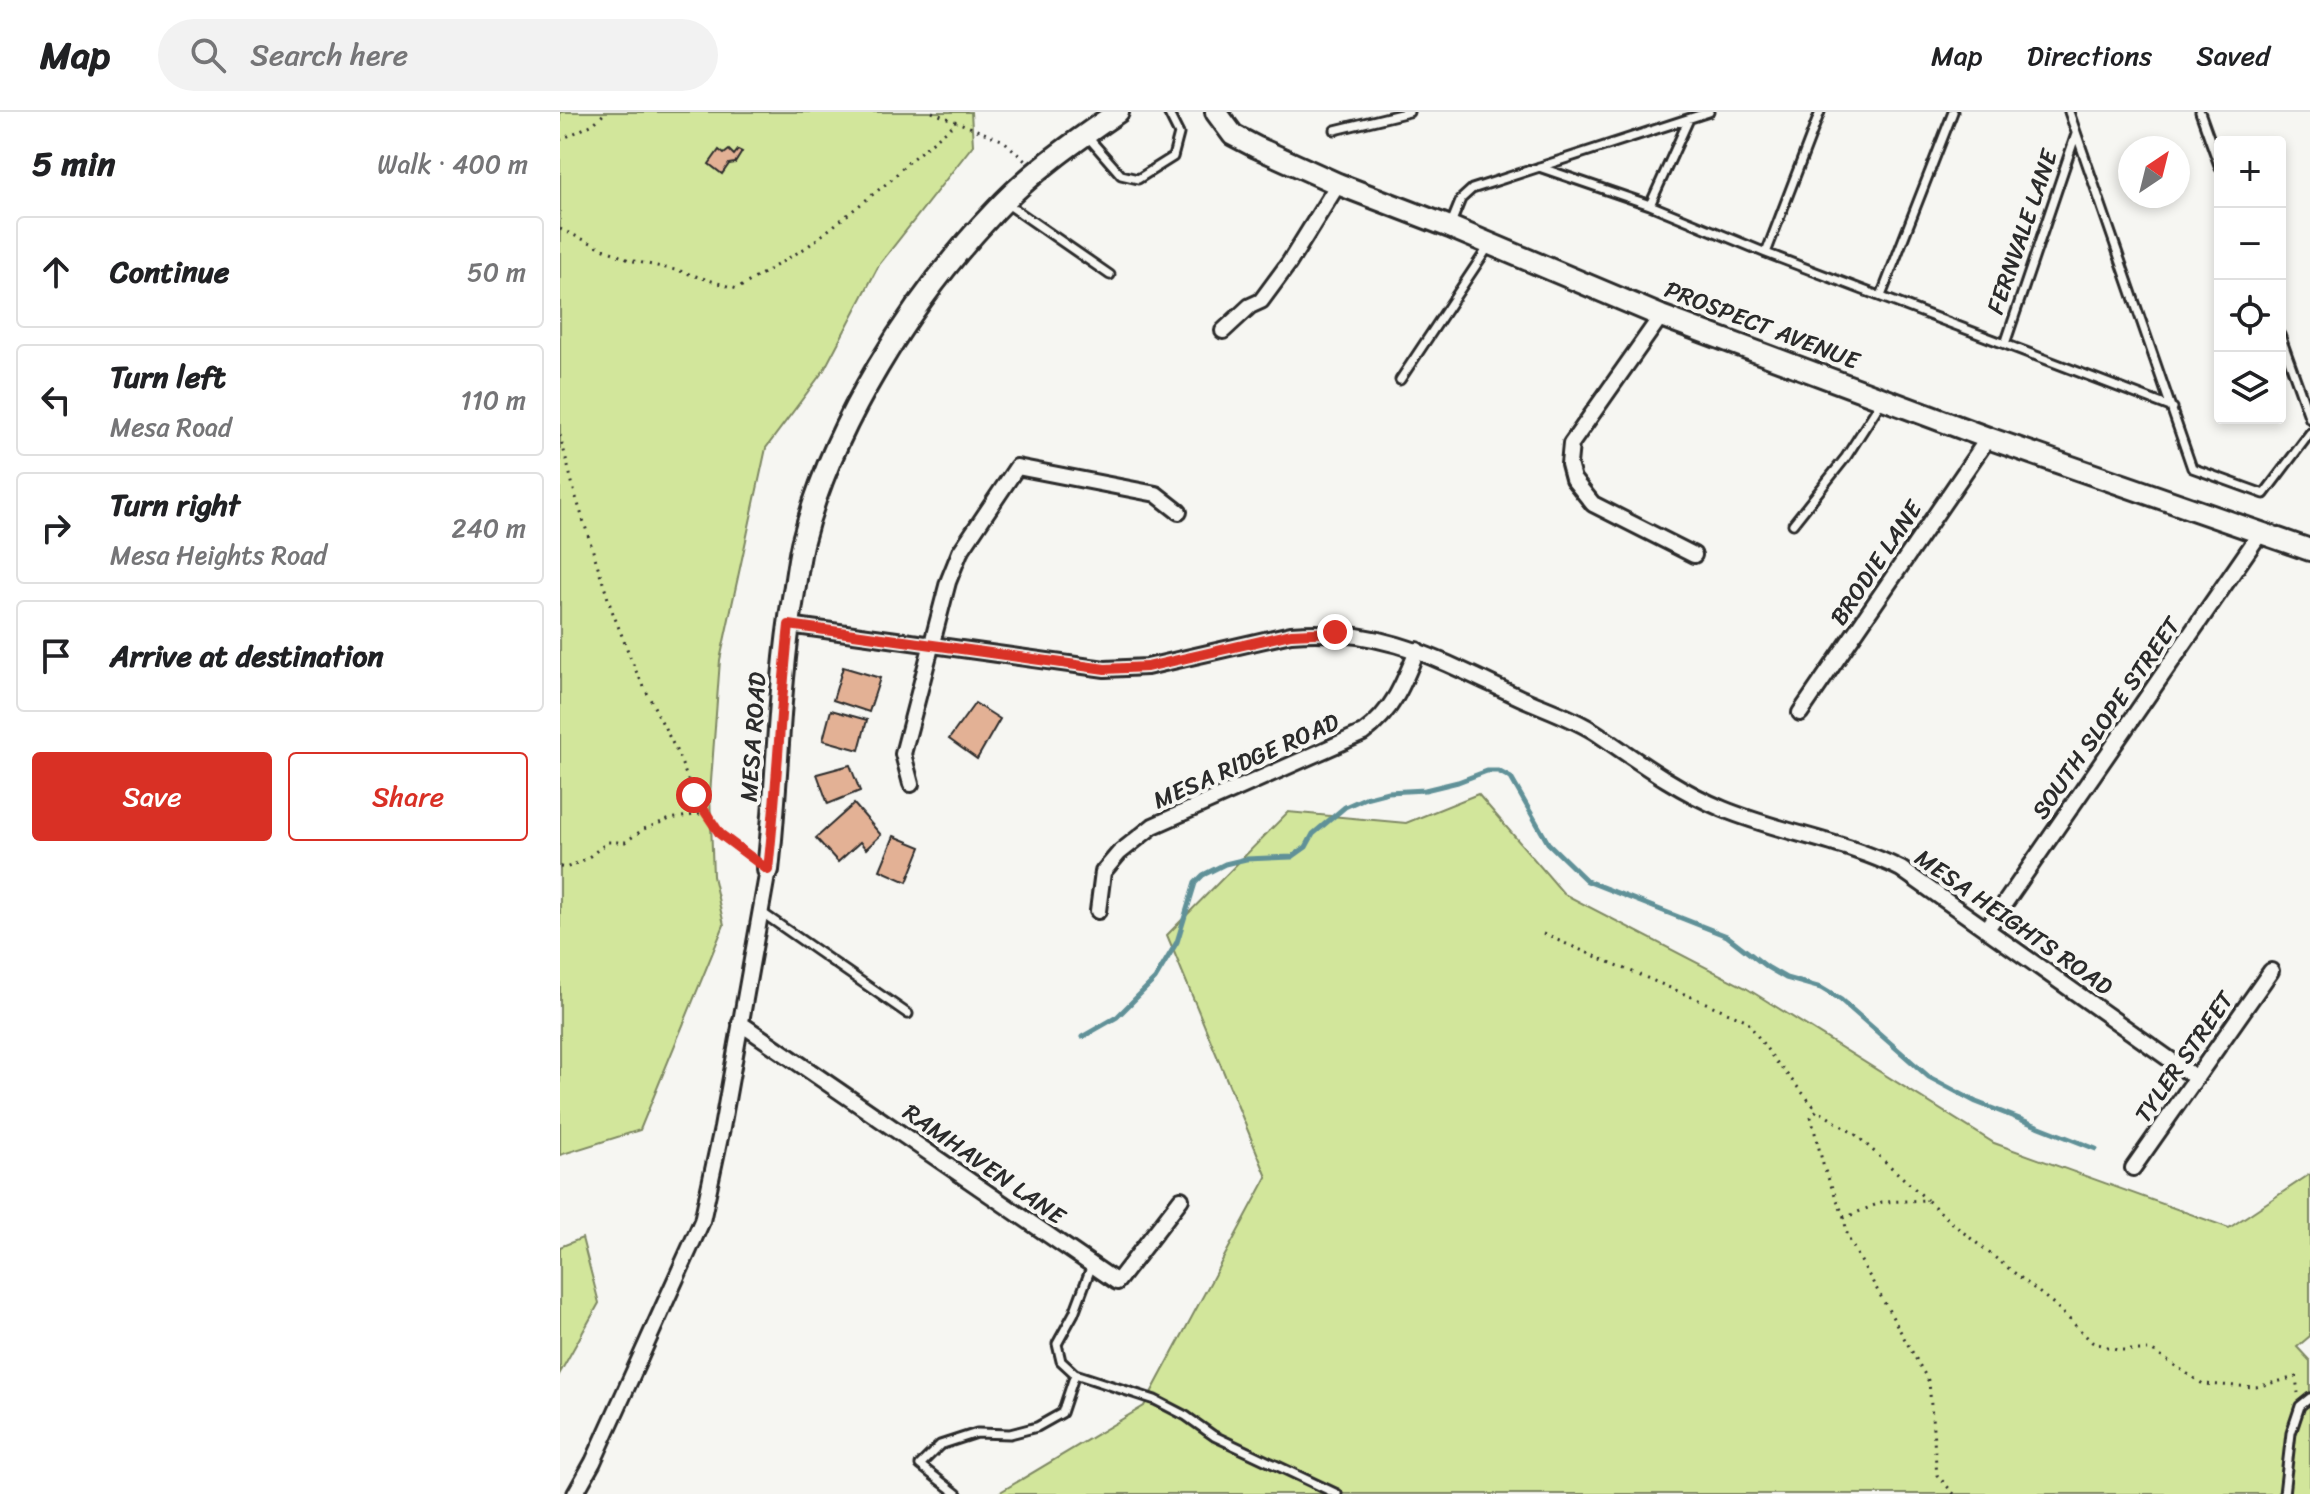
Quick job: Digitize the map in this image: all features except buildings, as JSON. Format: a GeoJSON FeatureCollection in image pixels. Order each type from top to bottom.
{"type":"FeatureCollection","features":[{"type":"Feature","properties":{"kind":"street","name":"MESA ROAD"},"geometry":{"type":"LineString","coordinates":[[575,1494],[593,1462],[702,1221],[768,870],[781,700],[802,544],[830,461],[876,369],[934,284],[970,238],[1036,172],[1118,112]]}},
{"type":"Feature","properties":{"kind":"street","name":"PROSPECT AVENUE"},"geometry":{"type":"LineString","coordinates":[[1216,112],[1233,135],[1338,184],[1450,227],[1661,316],[1988,438],[2310,550]]}},
{"type":"Feature","properties":{"kind":"street"},"geometry":{"type":"LineString","coordinates":[[1223,331],[1250,306],[1261,301],[1289,263],[1338,184]]}},
{"type":"Feature","properties":{"kind":"street"},"geometry":{"type":"LineString","coordinates":[[1661,316],[1571,444],[1569,464],[1573,479],[1593,504],[1694,555]]}},
{"type":"Feature","properties":{"kind":"street","name":"BRODIE LANE"},"geometry":{"type":"LineString","coordinates":[[1800,713],[1988,438]]}},
{"type":"Feature","properties":{"kind":"street"},"geometry":{"type":"LineString","coordinates":[[911,784],[903,754],[948,582],[960,552],[1017,467],[1156,494],[1179,512]]}},
{"type":"Feature","properties":{"kind":"street","name":"SOUTH SLOPE STREET"},"geometry":{"type":"LineString","coordinates":[[1987,929],[2261,532]]}},
{"type":"Feature","properties":{"kind":"street","name":"MESA HEIGHTS ROAD"},"geometry":{"type":"LineString","coordinates":[[789,625],[1105,669],[1147,667],[1291,634],[1313,632],[1357,634],[1417,650],[1596,732],[1662,779],[1715,805],[1866,853],[1901,869],[2196,1078]]}},
{"type":"Feature","properties":{"kind":"street","name":"MESA RIDGE ROAD"},"geometry":{"type":"LineString","coordinates":[[1098,911],[1103,872],[1131,842],[1153,826],[1363,733],[1386,713],[1395,700],[1417,650]]}},
{"type":"Feature","properties":{"kind":"street","name":"TYLER STREET"},"geometry":{"type":"LineString","coordinates":[[2133,1168],[2271,971]]}},
{"type":"Feature","properties":{"kind":"street","name":"RAMHAVEN LANE"},"geometry":{"type":"LineString","coordinates":[[740,1023],[1117,1282],[1181,1199]]}},
{"type":"Feature","properties":{"kind":"lane"},"geometry":{"type":"LineString","coordinates":[[1085,134],[1121,175],[1138,179],[1173,157],[1179,134],[1168,112]]}},
{"type":"Feature","properties":{"kind":"lane"},"geometry":{"type":"LineString","coordinates":[[1335,130],[1409,112]]}},
{"type":"Feature","properties":{"kind":"lane"},"geometry":{"type":"LineString","coordinates":[[1450,227],[1461,199],[1472,189],[1709,112]]}},
{"type":"Feature","properties":{"kind":"lane"},"geometry":{"type":"LineString","coordinates":[[1766,253],[1820,112]]}},
{"type":"Feature","properties":{"kind":"lane"},"geometry":{"type":"LineString","coordinates":[[1881,296],[1953,112]]}},
{"type":"Feature","properties":{"kind":"lane"},"geometry":{"type":"LineString","coordinates":[[2069,112],[2192,468],[2264,494],[2310,433]]}},
{"type":"Feature","properties":{"kind":"lane"},"geometry":{"type":"LineString","coordinates":[[2200,112],[2214,151]]}},
{"type":"Feature","properties":{"kind":"lane"},"geometry":{"type":"LineString","coordinates":[[1650,205],[1689,119]]}},
{"type":"Feature","properties":{"kind":"lane","name":"FERNVALE LANE"},"geometry":{"type":"LineString","coordinates":[[2005,344],[2076,134]]}},
{"type":"Feature","properties":{"kind":"lane"},"geometry":{"type":"LineString","coordinates":[[1539,167],[1650,205],[1766,253],[2173,408]]}},
{"type":"Feature","properties":{"kind":"lane"},"geometry":{"type":"LineString","coordinates":[[1004,202],[1110,275]]}},
{"type":"Feature","properties":{"kind":"lane"},"geometry":{"type":"LineString","coordinates":[[1400,380],[1491,244]]}},
{"type":"Feature","properties":{"kind":"lane"},"geometry":{"type":"LineString","coordinates":[[2286,352],[2310,419]]}},
{"type":"Feature","properties":{"kind":"lane"},"geometry":{"type":"LineString","coordinates":[[1793,524],[1846,457],[1883,399]]}},
{"type":"Feature","properties":{"kind":"lane"},"geometry":{"type":"LineString","coordinates":[[761,912],[908,1014]]}},
{"type":"Feature","properties":{"kind":"lane"},"geometry":{"type":"LineString","coordinates":[[1092,1265],[1074,1313],[1057,1344],[1061,1361],[1075,1374],[1155,1400],[1186,1416],[1214,1436],[1337,1494]]}},
{"type":"Feature","properties":{"kind":"lane"},"geometry":{"type":"LineString","coordinates":[[957,1494],[920,1465],[940,1445],[977,1433],[1010,1434],[1037,1427],[1062,1413],[1075,1374]]}},
{"type":"Feature","properties":{"kind":"lane"},"geometry":{"type":"LineString","coordinates":[[2284,1494],[2291,1433],[2300,1406],[2310,1398]]}},
{"type":"Feature","properties":{"kind":"path"},"geometry":{"type":"LineString","coordinates":[[560,140],[593,124],[606,112]]}},
{"type":"Feature","properties":{"kind":"path"},"geometry":{"type":"LineString","coordinates":[[932,112],[1004,141],[1036,172]]}},
{"type":"Feature","properties":{"kind":"path"},"geometry":{"type":"LineString","coordinates":[[560,229],[629,260],[680,271],[737,289],[807,247],[957,122]]}},
{"type":"Feature","properties":{"kind":"path"},"geometry":{"type":"LineString","coordinates":[[560,435],[611,608],[630,657],[677,752],[694,795],[720,834],[768,870]]}},
{"type":"Feature","properties":{"kind":"path"},"geometry":{"type":"LineString","coordinates":[[560,867],[566,868],[586,859],[608,842],[625,842],[644,829],[670,819],[706,813]]}},
{"type":"Feature","properties":{"kind":"path"},"geometry":{"type":"LineString","coordinates":[[1543,934],[1746,1020],[1817,1110],[1856,1135],[1959,1229],[2055,1305],[2092,1342],[2117,1350],[2151,1350],[2203,1384],[2256,1387],[2296,1377],[2300,1406]]}},
{"type":"Feature","properties":{"kind":"path"},"geometry":{"type":"LineString","coordinates":[[1817,1110],[1811,1117],[1824,1168],[1844,1218],[1848,1238],[1929,1382],[1937,1475],[1954,1494]]}},
{"type":"Feature","properties":{"kind":"path"},"geometry":{"type":"LineString","coordinates":[[1844,1218],[1882,1202],[1927,1200]]}},
{"type":"Feature","properties":{"kind":"green space"},"geometry":{"type":"Polygon","coordinates":[[[560,112],[971,112],[973,145],[879,265],[824,370],[766,448],[720,660],[710,795],[713,876],[724,925],[640,1130],[560,1155],[560,112]]]}},
{"type":"Feature","properties":{"kind":"green space"},"geometry":{"type":"Polygon","coordinates":[[[1478,794],[1564,894],[1746,988],[1994,1143],[2229,1228],[2310,1174],[2310,1336],[2297,1347],[2310,1361],[2310,1494],[997,1494],[1144,1406],[1267,1177],[1167,935],[1288,812],[1406,823],[1478,794]]]}},
{"type":"Feature","properties":{"kind":"green space"},"geometry":{"type":"Polygon","coordinates":[[[582,1238],[599,1303],[560,1373],[560,1247],[582,1238]]]}},
{"type":"Feature","properties":{"kind":"waterway"},"geometry":{"type":"LineString","coordinates":[[1082,1037],[1117,1017],[1155,979],[1177,942],[1195,883],[1203,875],[1225,864],[1246,859],[1292,857],[1345,807],[1365,798],[1388,792],[1425,790],[1487,771],[1498,771],[1511,778],[1548,843],[1587,881],[1727,936],[1786,978],[1821,988],[1841,1000],[1929,1077],[1976,1102],[2096,1149]]}},
{"type":"Feature","properties":{"kind":"route"},"geometry":{"type":"LineString","coordinates":[[694,795],[720,834],[768,870],[789,625],[1105,669],[1147,667],[1291,634],[1335,632]]}}]}
